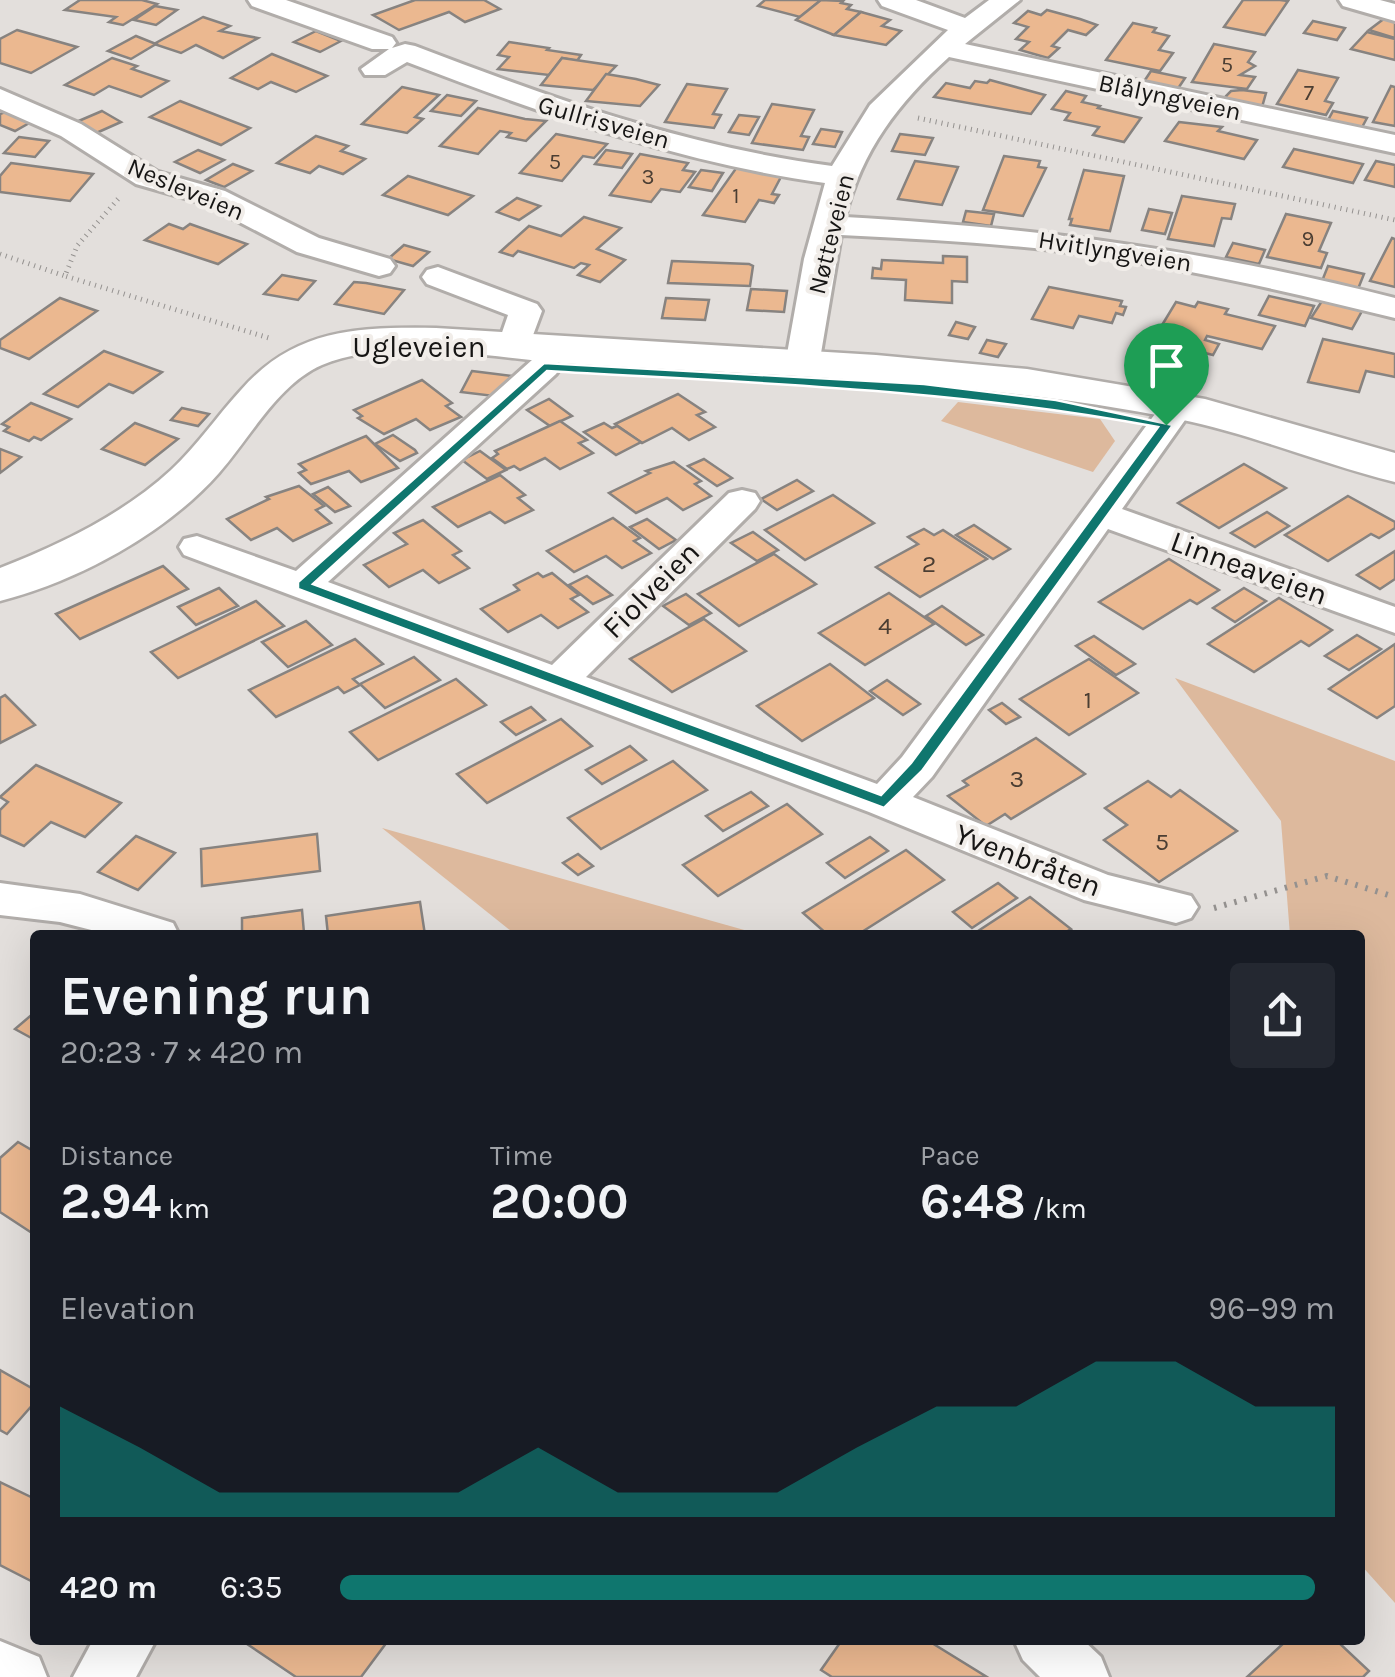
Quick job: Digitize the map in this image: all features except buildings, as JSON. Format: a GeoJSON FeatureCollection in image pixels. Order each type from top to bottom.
{"type":"FeatureCollection","features":[{"type":"Feature","properties":{"kind":"street","name":"Gullrisveien"},"geometry":{"type":"LineString","coordinates":[[261,0],[378,56],[405,52],[558,111],[685,146],[844,177]]}},
{"type":"Feature","properties":{"kind":"street"},"geometry":{"type":"LineString","coordinates":[[891,0],[956,38]]}},
{"type":"Feature","properties":{"kind":"street","name":"Nøtteveien"},"geometry":{"type":"LineString","coordinates":[[802,364],[830,225],[862,135],[882,110],[956,38],[1008,0]]}},
{"type":"Feature","properties":{"kind":"street","name":"Blålyngveien"},"geometry":{"type":"LineString","coordinates":[[956,38],[1395,144]]}},
{"type":"Feature","properties":{"kind":"street","name":"Nesleveien"},"geometry":{"type":"LineString","coordinates":[[0,98],[71,130],[147,178],[214,197],[308,245],[379,266]]}},
{"type":"Feature","properties":{"kind":"street","name":"Hvitlyngveien"},"geometry":{"type":"LineString","coordinates":[[830,225],[1024,237],[1091,246],[1189,261],[1395,308]]}},
{"type":"Feature","properties":{"kind":"street"},"geometry":{"type":"LineString","coordinates":[[303,586],[529,357],[526,311],[438,277]]}},
{"type":"Feature","properties":{"kind":"street","name":"Ugleveien"},"geometry":{"type":"LineString","coordinates":[[0,586],[97,542],[161,501],[188,479],[276,380],[303,357],[374,341],[529,357],[802,364],[1004,380],[1197,411],[1395,468]]}},
{"type":"Feature","properties":{"kind":"street"},"geometry":{"type":"LineString","coordinates":[[884,802],[917,767],[1102,514],[1197,411]]}},
{"type":"Feature","properties":{"kind":"street","name":"Fiolveien"},"geometry":{"type":"LineString","coordinates":[[560,680],[742,501]]}},
{"type":"Feature","properties":{"kind":"street","name":"Linneaveien"},"geometry":{"type":"LineString","coordinates":[[1102,514],[1395,621]]}},
{"type":"Feature","properties":{"kind":"street","name":"Yvenbråten"},"geometry":{"type":"LineString","coordinates":[[197,548],[884,802],[1099,890],[1176,907]]}},
{"type":"Feature","properties":{"kind":"street"},"geometry":{"type":"LineString","coordinates":[[0,900],[66,906],[145,930]]}},
{"type":"Feature","properties":{"kind":"street"},"geometry":{"type":"LineString","coordinates":[[102,1677],[124,1645]]}},
{"type":"Feature","properties":{"kind":"street"},"geometry":{"type":"LineString","coordinates":[[1048,1645],[1080,1677]]}},
{"type":"Feature","properties":{"kind":"street"},"geometry":{"type":"LineString","coordinates":[[0,1668],[18,1677]]}},
{"type":"Feature","properties":{"kind":"path"},"geometry":{"type":"LineString","coordinates":[[882,110],[1395,220]]}},
{"type":"Feature","properties":{"kind":"path"},"geometry":{"type":"LineString","coordinates":[[65,276],[77,246],[117,199],[147,178]]}},
{"type":"Feature","properties":{"kind":"path"},"geometry":{"type":"LineString","coordinates":[[0,254],[281,341]]}},
{"type":"Feature","properties":{"kind":"path"},"geometry":{"type":"LineString","coordinates":[[1176,907],[1216,908],[1326,876],[1395,898]]}},
{"type":"Feature","properties":{"kind":"shaded area"},"geometry":{"type":"Polygon","coordinates":[[[958,402],[1100,419],[1115,441],[1093,472],[941,421],[958,402]]]}},
{"type":"Feature","properties":{"kind":"shaded area"},"geometry":{"type":"Polygon","coordinates":[[[1175,678],[1395,761],[1395,1603],[1365,1570],[1365,930],[1290,930],[1281,821],[1175,678]]]}},
{"type":"Feature","properties":{"kind":"shaded area"},"geometry":{"type":"Polygon","coordinates":[[[382,828],[744,930],[510,930],[382,828]]]}},
{"type":"Feature","properties":{"kind":"route"},"geometry":{"type":"LineString","coordinates":[[544,367],[924,388],[1056,404],[1166,425],[917,767],[884,802],[303,586],[544,367]]}}]}
